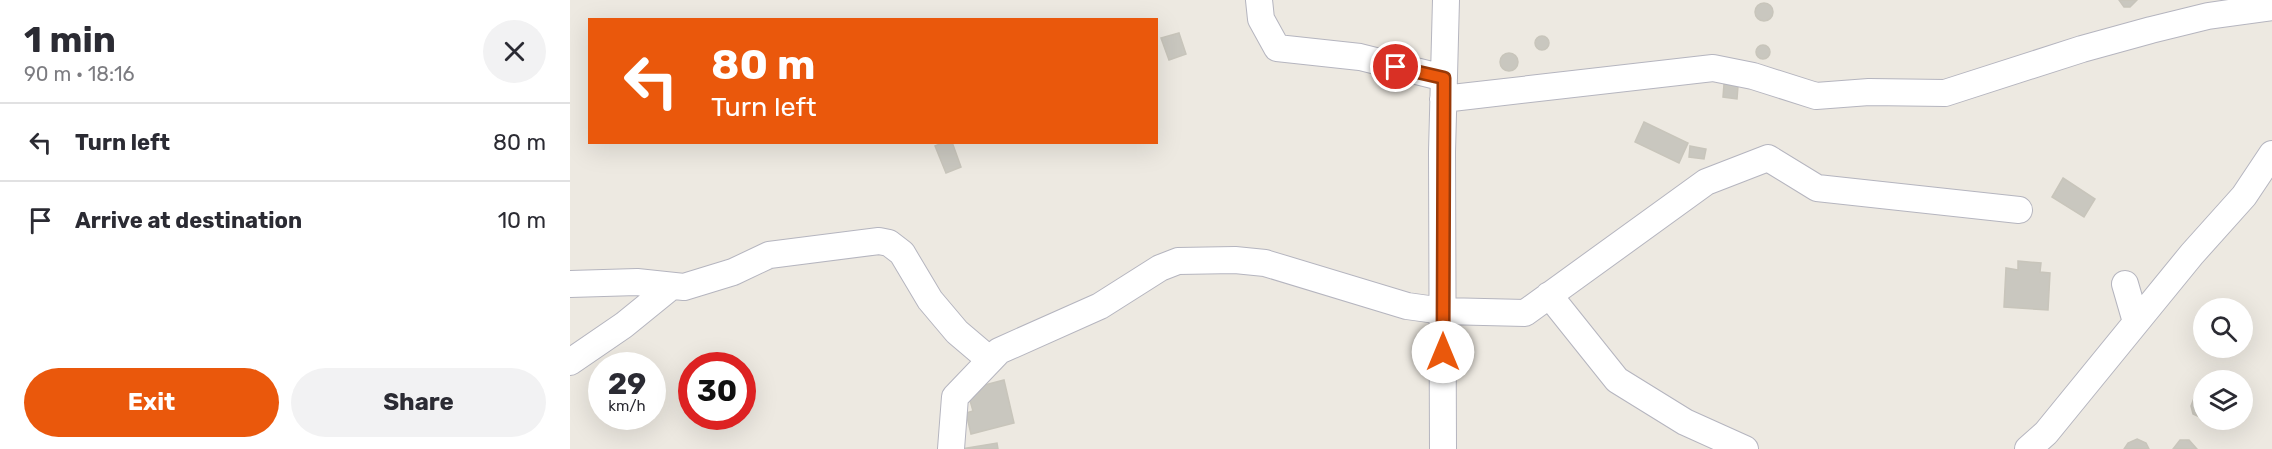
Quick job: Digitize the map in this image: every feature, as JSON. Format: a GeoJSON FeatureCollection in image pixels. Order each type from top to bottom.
{"type":"FeatureCollection","features":[{"type":"Feature","properties":{"kind":"street"},"geometry":{"type":"LineString","coordinates":[[1258,0],[1261,19],[1277,48],[1360,57],[1443,88],[1713,68],[1753,76],[1816,96],[1869,92],[1945,93],[2082,49],[2151,30],[2208,16],[2272,7]]}},
{"type":"Feature","properties":{"kind":"street"},"geometry":{"type":"LineString","coordinates":[[1443,449],[1443,88],[1446,0]]}},
{"type":"Feature","properties":{"kind":"street"},"geometry":{"type":"LineString","coordinates":[[2028,449],[2046,433],[2136,322],[2125,284],[2160,294],[2244,196],[2272,154]]}},
{"type":"Feature","properties":{"kind":"street"},"geometry":{"type":"LineString","coordinates":[[951,449],[956,397],[999,351],[1100,306],[1160,268],[1178,261],[1235,260],[1265,263],[1407,306],[1443,311],[1525,313],[1706,182],[1767,158],[1817,188],[2019,210]]}},
{"type":"Feature","properties":{"kind":"street"},"geometry":{"type":"LineString","coordinates":[[570,284],[637,282],[684,287],[733,272],[769,255],[879,241],[889,243],[902,253],[930,300],[957,332],[990,360]]}},
{"type":"Feature","properties":{"kind":"street"},"geometry":{"type":"LineString","coordinates":[[570,362],[624,325],[672,286]]}},
{"type":"Feature","properties":{"kind":"street"},"geometry":{"type":"LineString","coordinates":[[1549,295],[1617,380],[1685,422],[1745,449]]}},
{"type":"Feature","properties":{"kind":"building"},"geometry":{"type":"Polygon","coordinates":[[[2119,0],[2137,0],[2130,7],[2124,7],[2119,0]]]}},
{"type":"Feature","properties":{"kind":"building"},"geometry":{"type":"Polygon","coordinates":[[[1764,3],[1770,6],[1773,12],[1770,18],[1764,21],[1758,18],[1755,12],[1758,6],[1764,3]]]}},
{"type":"Feature","properties":{"kind":"building"},"geometry":{"type":"Polygon","coordinates":[[[1179,33],[1186,54],[1169,60],[1161,38],[1179,33]]]}},
{"type":"Feature","properties":{"kind":"building"},"geometry":{"type":"Polygon","coordinates":[[[1539,36],[1545,36],[1549,43],[1545,50],[1539,50],[1535,46],[1535,40],[1539,36]]]}},
{"type":"Feature","properties":{"kind":"building"},"geometry":{"type":"Polygon","coordinates":[[[1760,45],[1766,45],[1770,52],[1766,59],[1760,59],[1756,55],[1756,49],[1760,45]]]}},
{"type":"Feature","properties":{"kind":"building"},"geometry":{"type":"Polygon","coordinates":[[[1509,53],[1516,55],[1518,62],[1516,69],[1509,71],[1502,69],[1500,62],[1502,55],[1509,53]]]}},
{"type":"Feature","properties":{"kind":"building"},"geometry":{"type":"Polygon","coordinates":[[[1724,84],[1738,86],[1737,99],[1723,97],[1724,84]]]}},
{"type":"Feature","properties":{"kind":"building"},"geometry":{"type":"Polygon","coordinates":[[[1644,122],[1688,143],[1679,163],[1635,142],[1644,122]]]}},
{"type":"Feature","properties":{"kind":"building"},"geometry":{"type":"Polygon","coordinates":[[[953,144],[961,167],[946,173],[935,146],[953,144]]]}},
{"type":"Feature","properties":{"kind":"building"},"geometry":{"type":"Polygon","coordinates":[[[1690,146],[1706,149],[1704,159],[1689,157],[1690,146]]]}},
{"type":"Feature","properties":{"kind":"building"},"geometry":{"type":"Polygon","coordinates":[[[2063,178],[2095,199],[2084,217],[2052,197],[2063,178]]]}},
{"type":"Feature","properties":{"kind":"building"},"geometry":{"type":"Polygon","coordinates":[[[2018,261],[2041,263],[2040,272],[2050,273],[2048,310],[2004,307],[2006,268],[2018,270],[2018,261]]]}},
{"type":"Feature","properties":{"kind":"building"},"geometry":{"type":"Polygon","coordinates":[[[1004,380],[1014,423],[971,434],[966,413],[973,411],[969,397],[974,395],[973,388],[1004,380]]]}},
{"type":"Feature","properties":{"kind":"building"},"geometry":{"type":"Polygon","coordinates":[[[2137,439],[2146,443],[2149,449],[2124,449],[2128,443],[2137,439]]]}},
{"type":"Feature","properties":{"kind":"building"},"geometry":{"type":"Polygon","coordinates":[[[2180,440],[2189,440],[2197,449],[2173,449],[2180,440]]]}},
{"type":"Feature","properties":{"kind":"building"},"geometry":{"type":"Polygon","coordinates":[[[997,443],[998,449],[961,449],[997,443]]]}},
{"type":"Feature","properties":{"kind":"route"},"geometry":{"type":"LineString","coordinates":[[1396,67],[1444,78],[1443,352]]}}]}
